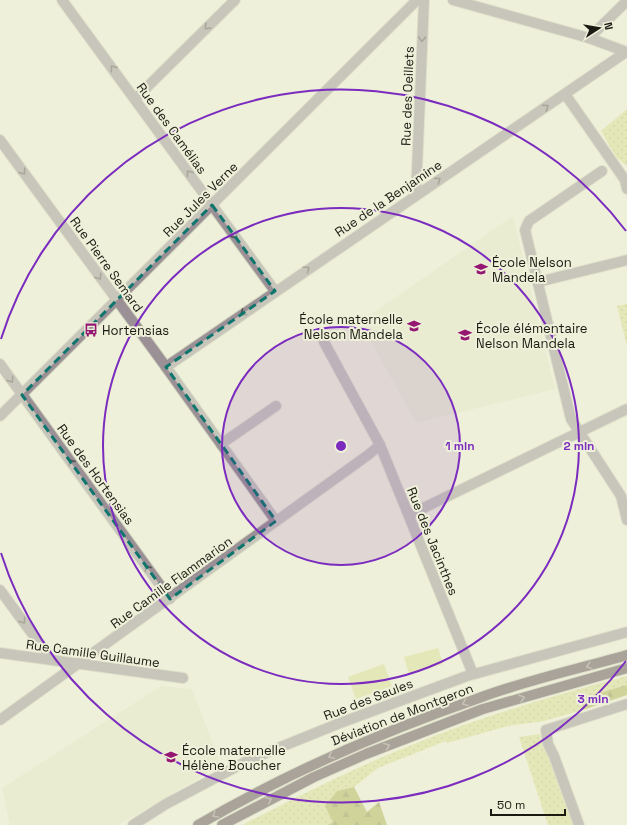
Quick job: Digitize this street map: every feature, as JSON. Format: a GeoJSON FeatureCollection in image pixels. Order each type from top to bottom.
{"type":"FeatureCollection","features":[{"type":"Feature","properties":{"kind":"main road","name":"Déviation de Montgeron"},"geometry":{"type":"LineString","coordinates":[[198,825],[253,794],[363,741],[480,697],[627,655]]}},
{"type":"Feature","properties":{"kind":"main road","name":"Déviation de Montgeron"},"geometry":{"type":"LineString","coordinates":[[222,825],[314,777],[366,754],[483,709],[627,668]]}},
{"type":"Feature","properties":{"kind":"street","name":"Rue des Camélias"},"geometry":{"type":"LineString","coordinates":[[62,0],[275,291]]}},
{"type":"Feature","properties":{"kind":"street"},"geometry":{"type":"LineString","coordinates":[[135,99],[235,0]]}},
{"type":"Feature","properties":{"kind":"street","name":"Rue Jules Verne"},"geometry":{"type":"LineString","coordinates":[[0,416],[417,0]]}},
{"type":"Feature","properties":{"kind":"street","name":"Rue des Oeillets"},"geometry":{"type":"LineString","coordinates":[[416,194],[424,0]]}},
{"type":"Feature","properties":{"kind":"street"},"geometry":{"type":"LineString","coordinates":[[452,0],[590,38],[626,52]]}},
{"type":"Feature","properties":{"kind":"street"},"geometry":{"type":"LineString","coordinates":[[590,38],[627,1]]}},
{"type":"Feature","properties":{"kind":"street","name":"Rue de la Benjamine"},"geometry":{"type":"LineString","coordinates":[[166,367],[416,194],[626,52]]}},
{"type":"Feature","properties":{"kind":"street"},"geometry":{"type":"LineString","coordinates":[[565,94],[625,180],[627,189]]}},
{"type":"Feature","properties":{"kind":"street","name":"Rue Pierre Semard"},"geometry":{"type":"LineString","coordinates":[[0,140],[166,367],[276,521]]}},
{"type":"Feature","properties":{"kind":"street"},"geometry":{"type":"LineString","coordinates":[[602,171],[529,221],[525,230],[571,419],[621,496],[627,520]]}},
{"type":"Feature","properties":{"kind":"street"},"geometry":{"type":"LineString","coordinates":[[538,282],[627,260]]}},
{"type":"Feature","properties":{"kind":"street","name":"Rue des Jacinthes"},"geometry":{"type":"LineString","coordinates":[[324,342],[380,445],[473,674]]}},
{"type":"Feature","properties":{"kind":"street","name":"Rue des Hortensias"},"geometry":{"type":"LineString","coordinates":[[0,364],[170,599]]}},
{"type":"Feature","properties":{"kind":"street"},"geometry":{"type":"LineString","coordinates":[[221,444],[276,406]]}},
{"type":"Feature","properties":{"kind":"street"},"geometry":{"type":"LineString","coordinates":[[409,515],[627,409]]}},
{"type":"Feature","properties":{"kind":"street","name":"Rue Camille Flammarion"},"geometry":{"type":"LineString","coordinates":[[0,720],[170,599],[380,445]]}},
{"type":"Feature","properties":{"kind":"street"},"geometry":{"type":"LineString","coordinates":[[0,590],[42,648],[48,659]]}},
{"type":"Feature","properties":{"kind":"street","name":"Rue des Saules"},"geometry":{"type":"LineString","coordinates":[[133,825],[166,804],[251,759],[340,723],[473,674],[627,632]]}},
{"type":"Feature","properties":{"kind":"street","name":"Rue Camille Guillaume"},"geometry":{"type":"LineString","coordinates":[[0,653],[183,678]]}},
{"type":"Feature","properties":{"kind":"street"},"geometry":{"type":"LineString","coordinates":[[579,825],[554,756],[548,744],[546,730],[627,704]]}},
{"type":"Feature","properties":{"kind":"highlighted area"},"geometry":{"type":"Polygon","coordinates":[[[212,205],[275,291],[166,367],[276,521],[170,599],[22,395],[212,205]]]}},
{"type":"Feature","properties":{"kind":"shaded area","name":"École Nelson Mandela"},"geometry":{"type":"Polygon","coordinates":[[[513,216],[555,389],[416,423],[360,322],[513,216]]]}},
{"type":"Feature","properties":{"kind":"shaded area"},"geometry":{"type":"Polygon","coordinates":[[[161,686],[192,689],[221,765],[119,825],[10,825],[2,788],[161,686]]]}},
{"type":"Feature","properties":{"kind":"green space"},"geometry":{"type":"Polygon","coordinates":[[[627,109],[627,166],[616,157],[601,131],[627,109]]]}},
{"type":"Feature","properties":{"kind":"green space"},"geometry":{"type":"Polygon","coordinates":[[[627,304],[627,346],[617,306],[627,304]]]}},
{"type":"Feature","properties":{"kind":"green space"},"geometry":{"type":"Polygon","coordinates":[[[438,648],[443,664],[409,674],[404,657],[438,648]]]}},
{"type":"Feature","properties":{"kind":"green space"},"geometry":{"type":"Polygon","coordinates":[[[384,664],[392,686],[356,699],[348,677],[384,664]]]}},
{"type":"Feature","properties":{"kind":"green space"},"geometry":{"type":"Polygon","coordinates":[[[627,676],[627,685],[581,698],[583,710],[544,721],[508,726],[447,743],[446,741],[378,768],[354,787],[337,791],[333,822],[327,825],[242,825],[350,771],[443,733],[521,706],[627,676]]]}},
{"type":"Feature","properties":{"kind":"green space"},"geometry":{"type":"Polygon","coordinates":[[[627,685],[627,695],[583,710],[581,698],[627,685]]]}},
{"type":"Feature","properties":{"kind":"green space"},"geometry":{"type":"Polygon","coordinates":[[[540,734],[543,747],[551,761],[573,825],[548,825],[519,737],[540,734]]]}},
{"type":"Feature","properties":{"kind":"green space"},"geometry":{"type":"Polygon","coordinates":[[[354,787],[367,812],[379,802],[387,825],[327,825],[333,822],[325,806],[337,791],[354,787]]]}},
{"type":"Feature","properties":{"kind":"place","name":"École Nelson Mandela"},"geometry":{"type":"Point","coordinates":[481,269]}},
{"type":"Feature","properties":{"kind":"place","name":"École maternelle Nelson Mandela"},"geometry":{"type":"Point","coordinates":[414,326]}},
{"type":"Feature","properties":{"kind":"place","name":"Hortensias"},"geometry":{"type":"Point","coordinates":[91,330]}},
{"type":"Feature","properties":{"kind":"place","name":"École élémentaire Nelson Mandela"},"geometry":{"type":"Point","coordinates":[465,335]}},
{"type":"Feature","properties":{"kind":"place","name":"École maternelle Hélène Boucher"},"geometry":{"type":"Point","coordinates":[171,757]}}]}
